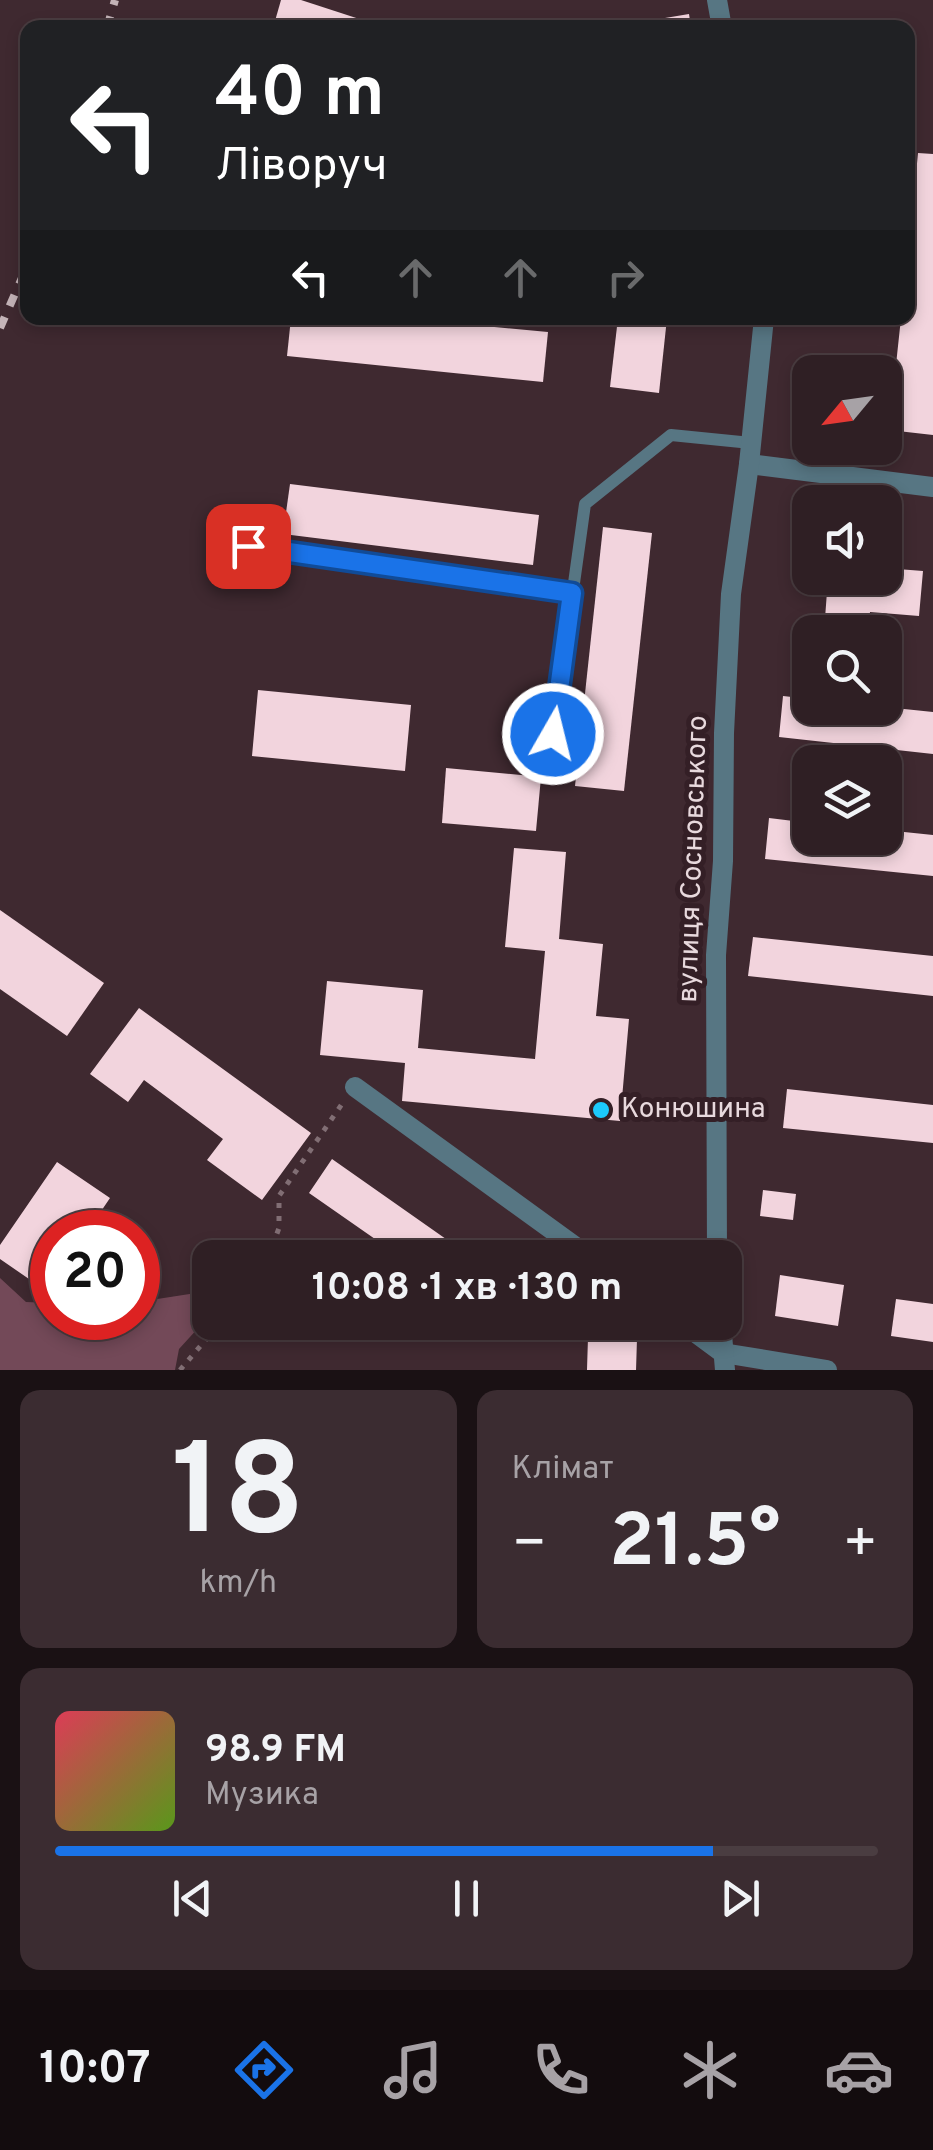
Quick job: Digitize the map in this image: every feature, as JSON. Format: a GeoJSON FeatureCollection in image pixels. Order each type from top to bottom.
{"type":"FeatureCollection","features":[{"type":"Feature","properties":{"kind":"street","name":"вулиця Сосновського"},"geometry":{"type":"LineString","coordinates":[[717,1240],[716,955],[724,861],[724,733],[731,594],[763,325]]}},
{"type":"Feature","properties":{"kind":"street"},"geometry":{"type":"LineString","coordinates":[[749,464],[933,487]]}},
{"type":"Feature","properties":{"kind":"street"},"geometry":{"type":"LineString","coordinates":[[355,1087],[566,1240]]}},
{"type":"Feature","properties":{"kind":"street"},"geometry":{"type":"LineString","coordinates":[[700,1340],[724,1362],[826,1370]]}},
{"type":"Feature","properties":{"kind":"lane"},"geometry":{"type":"LineString","coordinates":[[553,734],[585,504],[671,434],[752,443]]}},
{"type":"Feature","properties":{"kind":"lane"},"geometry":{"type":"LineString","coordinates":[[248,546],[572,593]]}},
{"type":"Feature","properties":{"kind":"path"},"geometry":{"type":"LineString","coordinates":[[275,1240],[279,1228],[279,1196],[355,1087]]}},
{"type":"Feature","properties":{"kind":"path"},"geometry":{"type":"LineString","coordinates":[[180,1370],[206,1340]]}},
{"type":"Feature","properties":{"kind":"shaded area"},"geometry":{"type":"Polygon","coordinates":[[[0,1278],[30,1302],[30,1340],[160,1340],[160,1299],[192,1294],[192,1335],[179,1349],[175,1370],[0,1370],[0,1278]]]}},
{"type":"Feature","properties":{"kind":"building"},"geometry":{"type":"Polygon","coordinates":[[[281,0],[301,0],[362,20],[275,20],[281,0]]]}},
{"type":"Feature","properties":{"kind":"building"},"geometry":{"type":"Polygon","coordinates":[[[689,14],[690,20],[653,20],[689,14]]]}},
{"type":"Feature","properties":{"kind":"building"},"geometry":{"type":"Polygon","coordinates":[[[918,153],[933,154],[933,435],[902,431],[902,355],[897,355],[900,325],[915,325],[918,153]]]}},
{"type":"Feature","properties":{"kind":"building"},"geometry":{"type":"Polygon","coordinates":[[[290,325],[474,325],[548,332],[543,382],[287,356],[290,325]]]}},
{"type":"Feature","properties":{"kind":"building"},"geometry":{"type":"Polygon","coordinates":[[[617,325],[666,325],[659,393],[610,387],[617,325]]]}},
{"type":"Feature","properties":{"kind":"building"},"geometry":{"type":"Polygon","coordinates":[[[290,484],[539,515],[533,565],[283,534],[290,484]]]}},
{"type":"Feature","properties":{"kind":"building"},"geometry":{"type":"Polygon","coordinates":[[[603,527],[652,533],[624,791],[575,786],[603,527]]]}},
{"type":"Feature","properties":{"kind":"building"},"geometry":{"type":"Polygon","coordinates":[[[902,569],[923,571],[919,616],[870,612],[825,615],[827,595],[902,595],[902,569]]]}},
{"type":"Feature","properties":{"kind":"building"},"geometry":{"type":"Polygon","coordinates":[[[258,690],[411,705],[405,771],[252,756],[258,690]]]}},
{"type":"Feature","properties":{"kind":"building"},"geometry":{"type":"Polygon","coordinates":[[[783,696],[792,697],[792,725],[902,725],[902,709],[933,712],[933,754],[902,751],[902,745],[851,745],[779,737],[783,696]]]}},
{"type":"Feature","properties":{"kind":"building"},"geometry":{"type":"Polygon","coordinates":[[[446,768],[541,777],[536,831],[442,823],[446,768]]]}},
{"type":"Feature","properties":{"kind":"building"},"geometry":{"type":"Polygon","coordinates":[[[769,818],[792,821],[792,855],[902,855],[902,832],[933,835],[933,876],[765,859],[769,818]]]}},
{"type":"Feature","properties":{"kind":"building"},"geometry":{"type":"Polygon","coordinates":[[[514,848],[566,852],[559,939],[603,944],[596,1016],[629,1019],[620,1121],[402,1101],[405,1063],[320,1055],[327,981],[423,990],[418,1048],[535,1059],[545,951],[505,947],[514,848]]]}},
{"type":"Feature","properties":{"kind":"building"},"geometry":{"type":"Polygon","coordinates":[[[0,910],[104,983],[67,1036],[0,989],[0,910]]]}},
{"type":"Feature","properties":{"kind":"building"},"geometry":{"type":"Polygon","coordinates":[[[753,937],[933,956],[933,996],[748,976],[753,937]]]}},
{"type":"Feature","properties":{"kind":"building"},"geometry":{"type":"Polygon","coordinates":[[[139,1008],[311,1133],[262,1200],[207,1160],[223,1139],[144,1080],[128,1102],[90,1074],[139,1008]]]}},
{"type":"Feature","properties":{"kind":"building"},"geometry":{"type":"Polygon","coordinates":[[[787,1089],[933,1105],[933,1143],[783,1128],[787,1089]]]}},
{"type":"Feature","properties":{"kind":"building"},"geometry":{"type":"Polygon","coordinates":[[[332,1159],[447,1240],[374,1240],[309,1193],[332,1159]]]}},
{"type":"Feature","properties":{"kind":"building"},"geometry":{"type":"Polygon","coordinates":[[[57,1162],[110,1198],[102,1210],[30,1210],[29,1279],[0,1259],[0,1245],[57,1162]]]}},
{"type":"Feature","properties":{"kind":"building"},"geometry":{"type":"Polygon","coordinates":[[[763,1190],[796,1194],[793,1220],[760,1216],[763,1190]]]}},
{"type":"Feature","properties":{"kind":"building"},"geometry":{"type":"Polygon","coordinates":[[[780,1275],[844,1285],[838,1326],[775,1316],[780,1275]]]}},
{"type":"Feature","properties":{"kind":"building"},"geometry":{"type":"Polygon","coordinates":[[[896,1299],[933,1304],[933,1342],[891,1336],[896,1299]]]}},
{"type":"Feature","properties":{"kind":"building"},"geometry":{"type":"Polygon","coordinates":[[[588,1340],[637,1340],[636,1370],[587,1370],[588,1340]]]}},
{"type":"Feature","properties":{"kind":"railway"},"geometry":{"type":"LineString","coordinates":[[109,20],[115,0]]}},
{"type":"Feature","properties":{"kind":"railway"},"geometry":{"type":"LineString","coordinates":[[0,328],[20,282]]}},
{"type":"Feature","properties":{"kind":"place","name":"Конюшина"},"geometry":{"type":"Point","coordinates":[601,1110]}},
{"type":"Feature","properties":{"kind":"route"},"geometry":{"type":"LineString","coordinates":[[248,546],[572,593],[553,734]]}}]}
